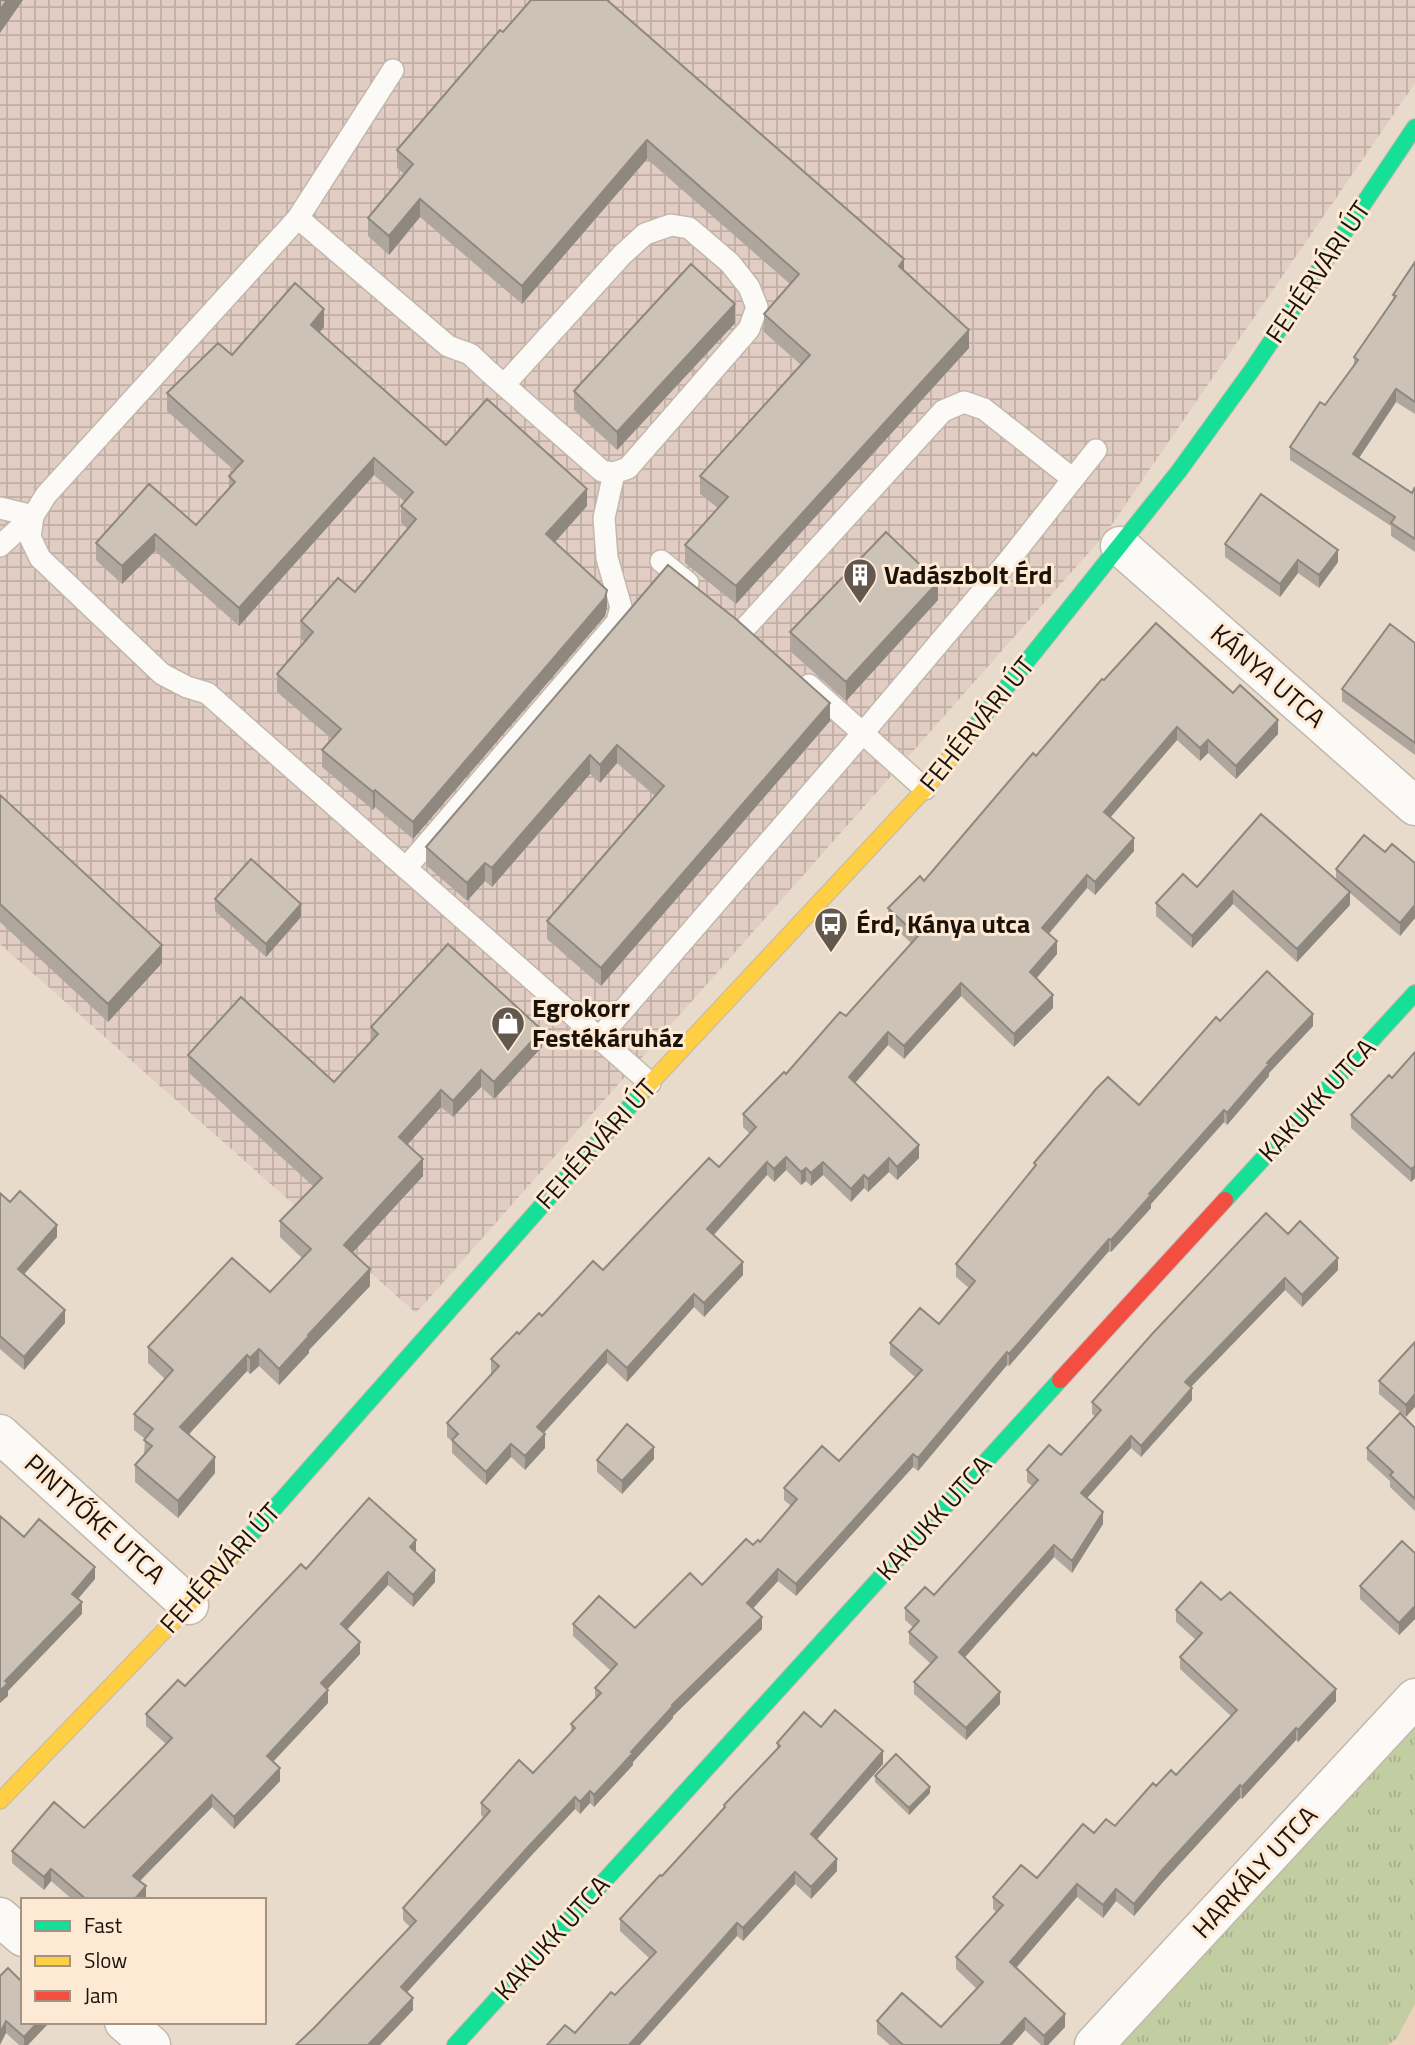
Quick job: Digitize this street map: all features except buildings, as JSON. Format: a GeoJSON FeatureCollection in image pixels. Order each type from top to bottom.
{"type":"FeatureCollection","features":[{"type":"Feature","properties":{"kind":"main road","name":"FEHÉRVÁRI ÚT"},"geometry":{"type":"LineString","coordinates":[[0,1801],[189,1605],[650,1083],[925,789],[1180,471],[1252,370],[1415,127]]}},
{"type":"Feature","properties":{"kind":"main road","name":"KAKUKK UTCA"},"geometry":{"type":"LineString","coordinates":[[455,2045],[1415,993]]}},
{"type":"Feature","properties":{"kind":"street","name":"KÁNYA UTCA"},"geometry":{"type":"LineString","coordinates":[[1120,546],[1415,806]]}},
{"type":"Feature","properties":{"kind":"street","name":"PINTYŐKE UTCA"},"geometry":{"type":"LineString","coordinates":[[0,1434],[189,1605]]}},
{"type":"Feature","properties":{"kind":"street","name":"HARKÁLY UTCA"},"geometry":{"type":"LineString","coordinates":[[1094,2045],[1415,1698]]}},
{"type":"Feature","properties":{"kind":"street"},"geometry":{"type":"LineString","coordinates":[[0,1917],[21,1935]]}},
{"type":"Feature","properties":{"kind":"street"},"geometry":{"type":"LineString","coordinates":[[126,2024],[151,2045]]}},
{"type":"Feature","properties":{"kind":"lane"},"geometry":{"type":"LineString","coordinates":[[0,546],[33,516],[46,495],[298,218],[393,70]]}},
{"type":"Feature","properties":{"kind":"lane"},"geometry":{"type":"LineString","coordinates":[[298,218],[449,346],[470,354],[602,471],[614,473],[628,468],[749,329],[757,307],[749,287],[730,263],[689,228],[671,225],[645,234],[622,255],[505,385]]}},
{"type":"Feature","properties":{"kind":"lane"},"geometry":{"type":"LineString","coordinates":[[764,646],[740,624],[943,411],[964,402],[984,409],[1073,479]]}},
{"type":"Feature","properties":{"kind":"lane"},"geometry":{"type":"LineString","coordinates":[[599,1038],[863,733],[1009,560],[1096,450]]}},
{"type":"Feature","properties":{"kind":"lane"},"geometry":{"type":"LineString","coordinates":[[406,868],[617,622],[621,607],[607,558],[604,518],[614,473]]}},
{"type":"Feature","properties":{"kind":"lane"},"geometry":{"type":"LineString","coordinates":[[0,508],[33,516]]}},
{"type":"Feature","properties":{"kind":"lane"},"geometry":{"type":"LineString","coordinates":[[33,516],[30,537],[40,558],[162,674],[187,687],[207,693],[650,1083]]}},
{"type":"Feature","properties":{"kind":"lane"},"geometry":{"type":"LineString","coordinates":[[661,561],[703,595]]}},
{"type":"Feature","properties":{"kind":"lane"},"geometry":{"type":"LineString","coordinates":[[794,672],[925,789]]}},
{"type":"Feature","properties":{"kind":"shaded area"},"geometry":{"type":"Polygon","coordinates":[[[0,0],[1415,0],[1415,83],[1106,533],[416,1313],[0,944],[0,0]]]}},
{"type":"Feature","properties":{"kind":"shaded area"},"geometry":{"type":"Polygon","coordinates":[[[1415,2004],[1415,2045],[1388,2045],[1397,2038],[1415,2004]]]}},
{"type":"Feature","properties":{"kind":"green space"},"geometry":{"type":"Polygon","coordinates":[[[1415,1727],[1415,2004],[1397,2038],[1388,2045],[1106,2045],[1415,1727]]]}},
{"type":"Feature","properties":{"kind":"traffic: fast"},"geometry":{"type":"LineString","coordinates":[[973,729],[1179,471],[1252,370],[1415,127]]}},
{"type":"Feature","properties":{"kind":"traffic: fast"},"geometry":{"type":"LineString","coordinates":[[1225,1200],[1415,993]]}},
{"type":"Feature","properties":{"kind":"traffic: fast"},"geometry":{"type":"LineString","coordinates":[[234,1554],[644,1090]]}},
{"type":"Feature","properties":{"kind":"traffic: fast"},"geometry":{"type":"LineString","coordinates":[[455,2045],[1060,1380]]}},
{"type":"Feature","properties":{"kind":"traffic: slow"},"geometry":{"type":"LineString","coordinates":[[644,1090],[925,789],[973,729]]}},
{"type":"Feature","properties":{"kind":"traffic: slow"},"geometry":{"type":"LineString","coordinates":[[0,1801],[189,1605],[234,1554]]}},
{"type":"Feature","properties":{"kind":"traffic: jam"},"geometry":{"type":"LineString","coordinates":[[1060,1380],[1225,1200]]}},
{"type":"Feature","properties":{"kind":"place","name":"Vadászbolt Érd"},"geometry":{"type":"Point","coordinates":[860,605]}},
{"type":"Feature","properties":{"kind":"place","name":"Érd, Kánya utca"},"geometry":{"type":"Point","coordinates":[831,954]}},
{"type":"Feature","properties":{"kind":"place","name":"Egrokorr Festékáruház"},"geometry":{"type":"Point","coordinates":[508,1053]}}]}
